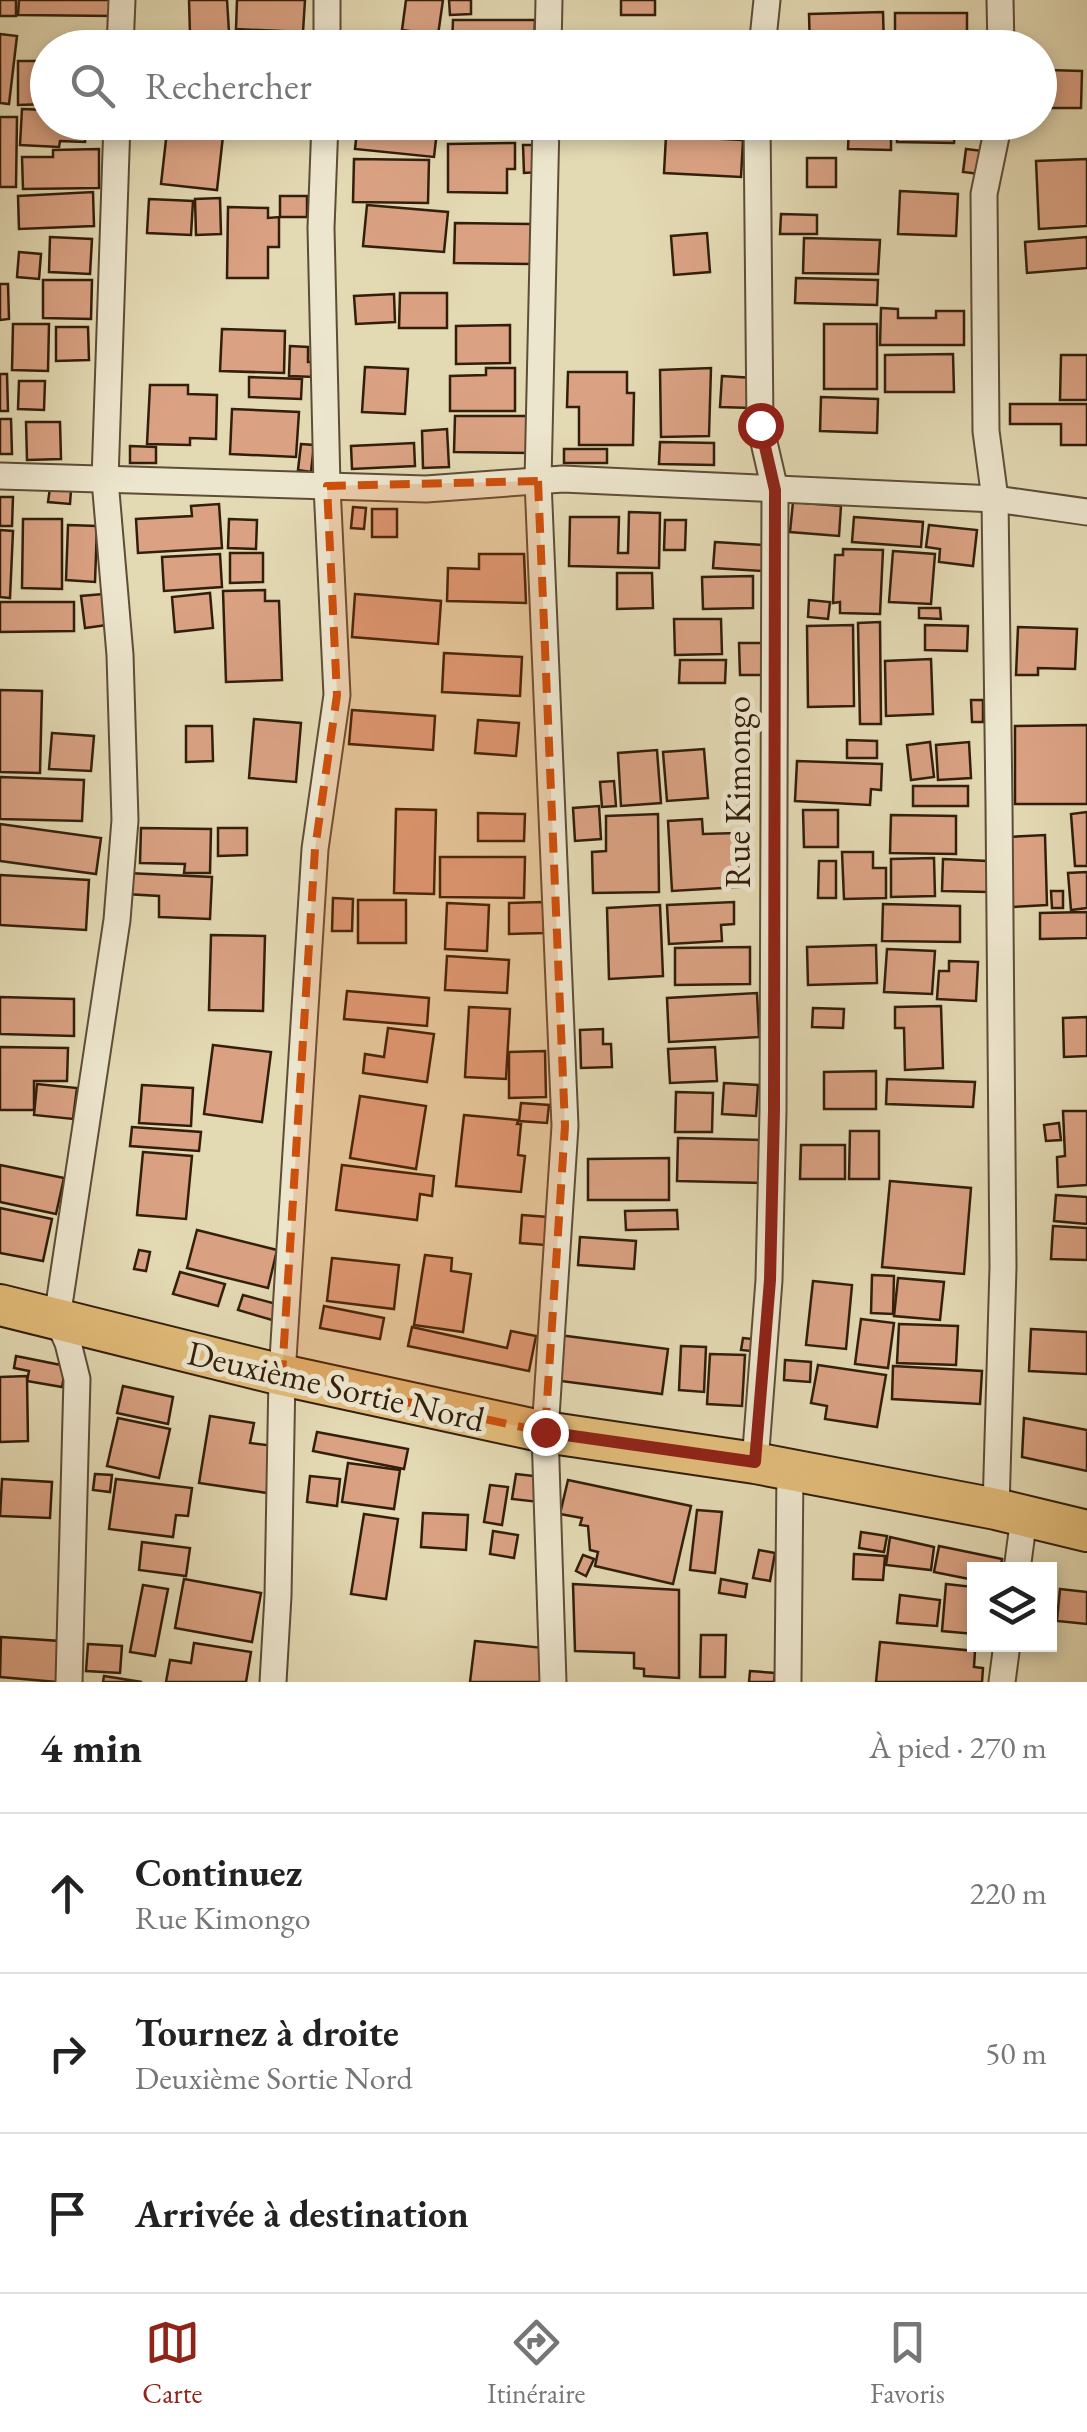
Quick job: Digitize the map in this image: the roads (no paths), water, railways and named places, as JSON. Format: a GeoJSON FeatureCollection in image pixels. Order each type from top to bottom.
{"type":"FeatureCollection","features":[{"type":"Feature","properties":{"kind":"main road","name":"Deuxième Sortie Nord"},"geometry":{"type":"LineString","coordinates":[[0,1305],[130,1340],[545,1432],[772,1466],[1087,1531]]}},
{"type":"Feature","properties":{"kind":"street"},"geometry":{"type":"LineString","coordinates":[[121,30],[122,0]]}},
{"type":"Feature","properties":{"kind":"street"},"geometry":{"type":"LineString","coordinates":[[327,0],[327,30]]}},
{"type":"Feature","properties":{"kind":"street"},"geometry":{"type":"LineString","coordinates":[[548,30],[549,0]]}},
{"type":"Feature","properties":{"kind":"street"},"geometry":{"type":"LineString","coordinates":[[764,30],[767,0]]}},
{"type":"Feature","properties":{"kind":"street"},"geometry":{"type":"LineString","coordinates":[[1000,0],[1001,30]]}},
{"type":"Feature","properties":{"kind":"street"},"geometry":{"type":"LineString","coordinates":[[69,1682],[76,1379],[68,1342],[57,1318],[116,920],[125,820],[120,655],[105,480],[115,140]]}},
{"type":"Feature","properties":{"kind":"street"},"geometry":{"type":"LineString","coordinates":[[273,1682],[282,1375],[316,850],[336,696],[321,228],[324,140]]}},
{"type":"Feature","properties":{"kind":"street"},"geometry":{"type":"LineString","coordinates":[[546,140],[538,481],[565,1126],[545,1432],[553,1682]]}},
{"type":"Feature","properties":{"kind":"street","name":"Rue Kimongo"},"geometry":{"type":"LineString","coordinates":[[757,140],[760,425],[775,490],[772,1466],[788,1682]]}},
{"type":"Feature","properties":{"kind":"street"},"geometry":{"type":"LineString","coordinates":[[995,140],[984,194],[986,430],[994,500],[1003,1267],[1010,1513],[1016,1562]]}},
{"type":"Feature","properties":{"kind":"street"},"geometry":{"type":"LineString","coordinates":[[0,476],[426,489],[563,479],[994,500],[1087,512]]}},
{"type":"Feature","properties":{"kind":"street"},"geometry":{"type":"LineString","coordinates":[[1002,1682],[1006,1652]]}}]}
